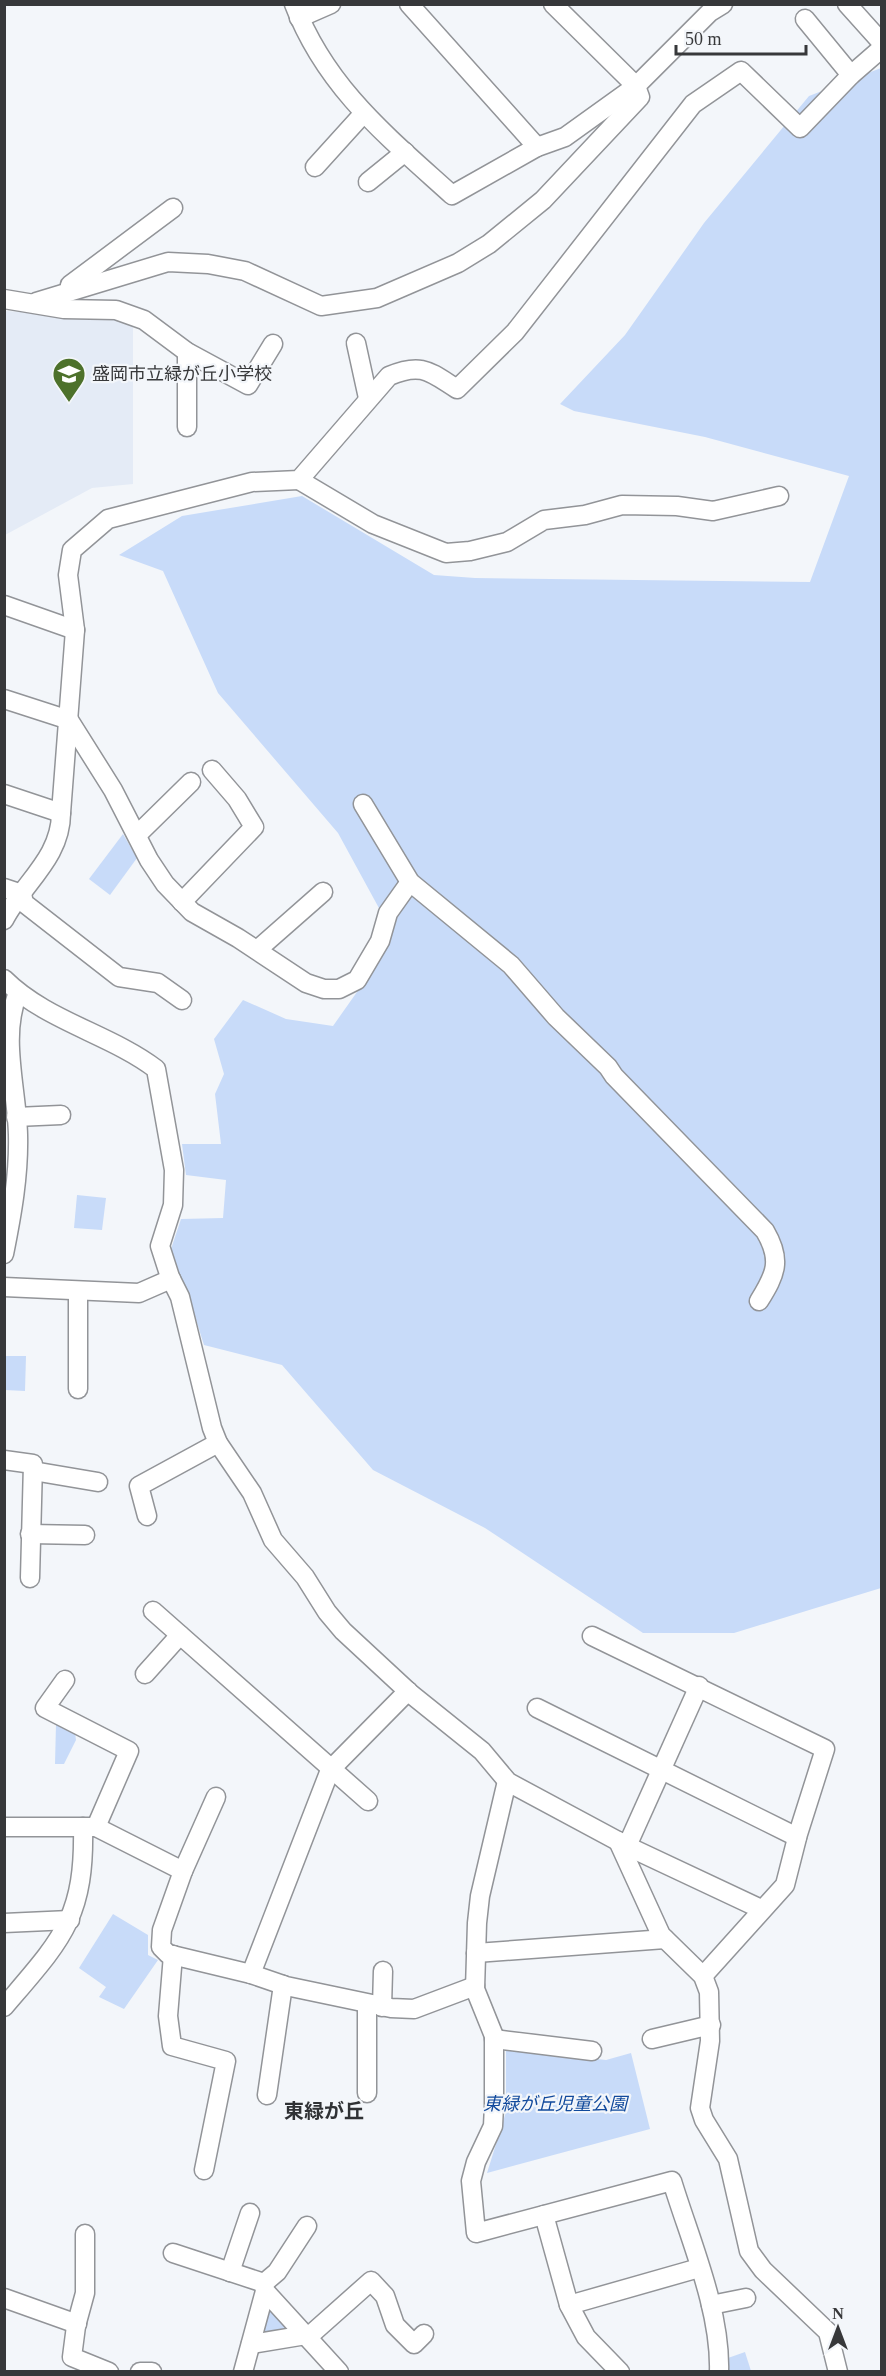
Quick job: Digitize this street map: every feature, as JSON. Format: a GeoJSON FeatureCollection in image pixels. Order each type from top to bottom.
{"type":"FeatureCollection","features":[{"type":"Feature","properties":{"kind":"street"},"geometry":{"type":"LineString","coordinates":[[331,4],[296,11],[320,58],[363,114],[452,195],[537,147],[565,137],[636,86],[712,7]]}},
{"type":"Feature","properties":{"kind":"street"},"geometry":{"type":"LineString","coordinates":[[409,4],[537,147]]}},
{"type":"Feature","properties":{"kind":"street"},"geometry":{"type":"LineString","coordinates":[[36,302],[168,262],[208,264],[245,271],[321,306],[377,298],[458,262],[489,244],[543,200],[614,127],[639,97],[636,86],[553,4]]}},
{"type":"Feature","properties":{"kind":"street"},"geometry":{"type":"LineString","coordinates":[[847,4],[882,43]]}},
{"type":"Feature","properties":{"kind":"street"},"geometry":{"type":"LineString","coordinates":[[805,19],[851,75]]}},
{"type":"Feature","properties":{"kind":"street"},"geometry":{"type":"LineString","coordinates":[[299,480],[389,376],[408,368],[426,369],[457,389],[514,332],[693,104],[741,71],[800,128],[851,75],[882,48]]}},
{"type":"Feature","properties":{"kind":"street"},"geometry":{"type":"LineString","coordinates":[[315,167],[363,114]]}},
{"type":"Feature","properties":{"kind":"street"},"geometry":{"type":"LineString","coordinates":[[368,182],[405,152]]}},
{"type":"Feature","properties":{"kind":"street"},"geometry":{"type":"LineString","coordinates":[[54,297],[173,208]]}},
{"type":"Feature","properties":{"kind":"street"},"geometry":{"type":"LineString","coordinates":[[4,299],[36,302],[64,309],[116,310],[144,320],[188,352],[248,385],[273,344]]}},
{"type":"Feature","properties":{"kind":"street"},"geometry":{"type":"LineString","coordinates":[[356,343],[368,398]]}},
{"type":"Feature","properties":{"kind":"street"},"geometry":{"type":"LineString","coordinates":[[188,352],[188,427]]}},
{"type":"Feature","properties":{"kind":"street"},"geometry":{"type":"LineString","coordinates":[[4,920],[13,891],[51,855],[61,813],[69,720],[75,630],[68,575],[72,550],[108,519],[252,482],[299,480],[373,525],[446,553],[470,551],[507,542],[544,520],[585,515],[622,505],[677,506],[713,511],[779,496]]}},
{"type":"Feature","properties":{"kind":"street"},"geometry":{"type":"LineString","coordinates":[[4,605],[75,630]]}},
{"type":"Feature","properties":{"kind":"street"},"geometry":{"type":"LineString","coordinates":[[4,699],[69,720],[154,868],[182,902],[192,912],[257,950],[306,983],[324,989],[339,989],[357,980],[369,964],[380,941],[388,913],[410,882]]}},
{"type":"Feature","properties":{"kind":"street"},"geometry":{"type":"LineString","coordinates":[[182,902],[254,827],[237,799],[212,770]]}},
{"type":"Feature","properties":{"kind":"street"},"geometry":{"type":"LineString","coordinates":[[137,835],[191,782]]}},
{"type":"Feature","properties":{"kind":"street"},"geometry":{"type":"LineString","coordinates":[[4,794],[61,813]]}},
{"type":"Feature","properties":{"kind":"street"},"geometry":{"type":"LineString","coordinates":[[363,804],[410,882],[511,965],[556,1017],[609,1067],[614,1077],[765,1231],[771,1242],[776,1261],[775,1277],[759,1301]]}},
{"type":"Feature","properties":{"kind":"street"},"geometry":{"type":"LineString","coordinates":[[13,891],[24,903],[119,977],[158,983],[182,1000]]}},
{"type":"Feature","properties":{"kind":"street"},"geometry":{"type":"LineString","coordinates":[[257,950],[322,892]]}},
{"type":"Feature","properties":{"kind":"street"},"geometry":{"type":"LineString","coordinates":[[4,979],[18,993],[79,1028],[140,1057],[156,1069],[174,1170],[173,1205],[160,1246],[171,1279],[180,1297],[212,1428],[219,1443],[252,1493],[273,1540],[305,1577],[327,1612],[343,1631],[408,1691],[482,1751],[507,1781],[623,1844],[761,1909]]}},
{"type":"Feature","properties":{"kind":"street"},"geometry":{"type":"LineString","coordinates":[[4,1254],[18,1169],[16,1117],[9,1067],[12,1006],[18,993]]}},
{"type":"Feature","properties":{"kind":"street"},"geometry":{"type":"LineString","coordinates":[[16,1117],[61,1115]]}},
{"type":"Feature","properties":{"kind":"street"},"geometry":{"type":"LineString","coordinates":[[4,1287],[139,1293],[171,1279]]}},
{"type":"Feature","properties":{"kind":"street"},"geometry":{"type":"LineString","coordinates":[[78,1292],[78,1389]]}},
{"type":"Feature","properties":{"kind":"street"},"geometry":{"type":"LineString","coordinates":[[147,1516],[139,1486],[219,1443]]}},
{"type":"Feature","properties":{"kind":"street"},"geometry":{"type":"LineString","coordinates":[[4,1460],[33,1464],[30,1578]]}},
{"type":"Feature","properties":{"kind":"street"},"geometry":{"type":"LineString","coordinates":[[33,1471],[98,1482]]}},
{"type":"Feature","properties":{"kind":"street"},"geometry":{"type":"LineString","coordinates":[[30,1534],[85,1535]]}},
{"type":"Feature","properties":{"kind":"street"},"geometry":{"type":"LineString","coordinates":[[153,1611],[368,1801]]}},
{"type":"Feature","properties":{"kind":"street"},"geometry":{"type":"LineString","coordinates":[[145,1674],[180,1635]]}},
{"type":"Feature","properties":{"kind":"street"},"geometry":{"type":"LineString","coordinates":[[592,1636],[825,1749],[797,1837],[785,1885],[703,1976]]}},
{"type":"Feature","properties":{"kind":"street"},"geometry":{"type":"LineString","coordinates":[[4,2007],[56,1945],[70,1920],[84,1866],[89,1827],[129,1751],[45,1708],[65,1680]]}},
{"type":"Feature","properties":{"kind":"street"},"geometry":{"type":"LineString","coordinates":[[699,1686],[623,1844],[652,1920],[665,1939],[703,1976],[709,1992],[711,2025],[700,2108],[704,2120],[728,2159],[744,2238],[749,2251],[763,2270],[828,2332],[838,2372]]}},
{"type":"Feature","properties":{"kind":"street"},"geometry":{"type":"LineString","coordinates":[[251,1974],[332,1769],[408,1691]]}},
{"type":"Feature","properties":{"kind":"street"},"geometry":{"type":"LineString","coordinates":[[537,1708],[797,1837]]}},
{"type":"Feature","properties":{"kind":"street"},"geometry":{"type":"LineString","coordinates":[[507,1781],[480,1896],[476,1953],[475,1986],[494,2039],[493,2126],[476,2162],[471,2181],[476,2233],[672,2181],[711,2305],[718,2342],[719,2372]]}},
{"type":"Feature","properties":{"kind":"street"},"geometry":{"type":"LineString","coordinates":[[216,1797],[183,1870],[162,1930],[161,1947],[173,1955],[251,1974],[283,1985],[375,2005],[414,2009],[475,1986]]}},
{"type":"Feature","properties":{"kind":"street"},"geometry":{"type":"LineString","coordinates":[[4,1827],[89,1827],[183,1870]]}},
{"type":"Feature","properties":{"kind":"street"},"geometry":{"type":"LineString","coordinates":[[4,1923],[70,1920]]}},
{"type":"Feature","properties":{"kind":"street"},"geometry":{"type":"LineString","coordinates":[[476,1953],[665,1939]]}},
{"type":"Feature","properties":{"kind":"street"},"geometry":{"type":"LineString","coordinates":[[173,1955],[168,2016],[172,2046],[226,2061],[204,2170]]}},
{"type":"Feature","properties":{"kind":"street"},"geometry":{"type":"LineString","coordinates":[[367,2093],[375,2005],[383,1971]]}},
{"type":"Feature","properties":{"kind":"street"},"geometry":{"type":"LineString","coordinates":[[267,2095],[283,1985]]}},
{"type":"Feature","properties":{"kind":"street"},"geometry":{"type":"LineString","coordinates":[[652,2038],[711,2025]]}},
{"type":"Feature","properties":{"kind":"street"},"geometry":{"type":"LineString","coordinates":[[494,2039],[592,2051]]}},
{"type":"Feature","properties":{"kind":"street"},"geometry":{"type":"LineString","coordinates":[[230,2272],[250,2213]]}},
{"type":"Feature","properties":{"kind":"street"},"geometry":{"type":"LineString","coordinates":[[544,2215],[569,2305],[586,2337],[620,2372]]}},
{"type":"Feature","properties":{"kind":"street"},"geometry":{"type":"LineString","coordinates":[[243,2372],[265,2287],[307,2226]]}},
{"type":"Feature","properties":{"kind":"street"},"geometry":{"type":"LineString","coordinates":[[85,2234],[85,2293],[72,2357],[109,2372]]}},
{"type":"Feature","properties":{"kind":"street"},"geometry":{"type":"LineString","coordinates":[[173,2253],[230,2272],[265,2287],[339,2372]]}},
{"type":"Feature","properties":{"kind":"street"},"geometry":{"type":"LineString","coordinates":[[569,2305],[699,2268]]}},
{"type":"Feature","properties":{"kind":"street"},"geometry":{"type":"LineString","coordinates":[[251,2344],[307,2336],[370,2281],[385,2296],[395,2325],[414,2344],[424,2334]]}},
{"type":"Feature","properties":{"kind":"street"},"geometry":{"type":"LineString","coordinates":[[4,2298],[77,2324]]}},
{"type":"Feature","properties":{"kind":"street"},"geometry":{"type":"LineString","coordinates":[[711,2305],[746,2298]]}},
{"type":"Feature","properties":{"kind":"street"},"geometry":{"type":"LineString","coordinates":[[140,2372],[152,2372]]}},
{"type":"Feature","properties":{"kind":"shaded area","name":"盛岡市立緑が丘小学校"},"geometry":{"type":"Polygon","coordinates":[[[4,311],[89,315],[133,322],[133,484],[92,488],[5,535],[4,311]]]}},
{"type":"Feature","properties":{"kind":"green space"},"geometry":{"type":"Polygon","coordinates":[[[881,68],[881,1588],[734,1633],[643,1633],[485,1528],[373,1470],[282,1365],[204,1345],[171,1249],[181,1219],[223,1218],[226,1180],[186,1175],[182,1144],[221,1144],[215,1094],[224,1074],[214,1039],[243,1000],[286,1019],[333,1026],[376,965],[392,932],[338,833],[218,693],[163,571],[119,555],[182,516],[302,496],[434,575],[475,578],[810,582],[849,476],[705,437],[574,411],[560,404],[625,335],[704,223],[809,96],[881,68]]]}},
{"type":"Feature","properties":{"kind":"green space"},"geometry":{"type":"Polygon","coordinates":[[[123,834],[137,858],[110,895],[89,879],[123,834]]]}},
{"type":"Feature","properties":{"kind":"green space"},"geometry":{"type":"Polygon","coordinates":[[[77,1195],[106,1198],[102,1230],[74,1228],[77,1195]]]}},
{"type":"Feature","properties":{"kind":"green space"},"geometry":{"type":"Polygon","coordinates":[[[4,1356],[26,1356],[25,1391],[5,1390],[4,1356]]]}},
{"type":"Feature","properties":{"kind":"green space"},"geometry":{"type":"Polygon","coordinates":[[[56,1724],[75,1733],[76,1740],[64,1764],[55,1764],[56,1724]]]}},
{"type":"Feature","properties":{"kind":"green space"},"geometry":{"type":"Polygon","coordinates":[[[113,1914],[148,1935],[148,1955],[158,1960],[124,2009],[99,1997],[106,1987],[79,1968],[113,1914]]]}},
{"type":"Feature","properties":{"kind":"green space","name":"東緑が丘児童公園"},"geometry":{"type":"Polygon","coordinates":[[[506,2049],[606,2060],[631,2053],[650,2129],[487,2173],[506,2112],[506,2049]]]}},
{"type":"Feature","properties":{"kind":"green space"},"geometry":{"type":"Polygon","coordinates":[[[270,2308],[288,2328],[287,2331],[263,2336],[270,2308]]]}},
{"type":"Feature","properties":{"kind":"green space"},"geometry":{"type":"Polygon","coordinates":[[[745,2352],[751,2371],[727,2372],[728,2358],[745,2352]]]}},
{"type":"Feature","properties":{"kind":"place","name":"盛岡市立緑が丘小学校"},"geometry":{"type":"Point","coordinates":[69,403]}},
{"type":"Feature","properties":{"kind":"district","name":"東緑が丘"},"geometry":{"type":"Point","coordinates":[324,2111]}}]}
